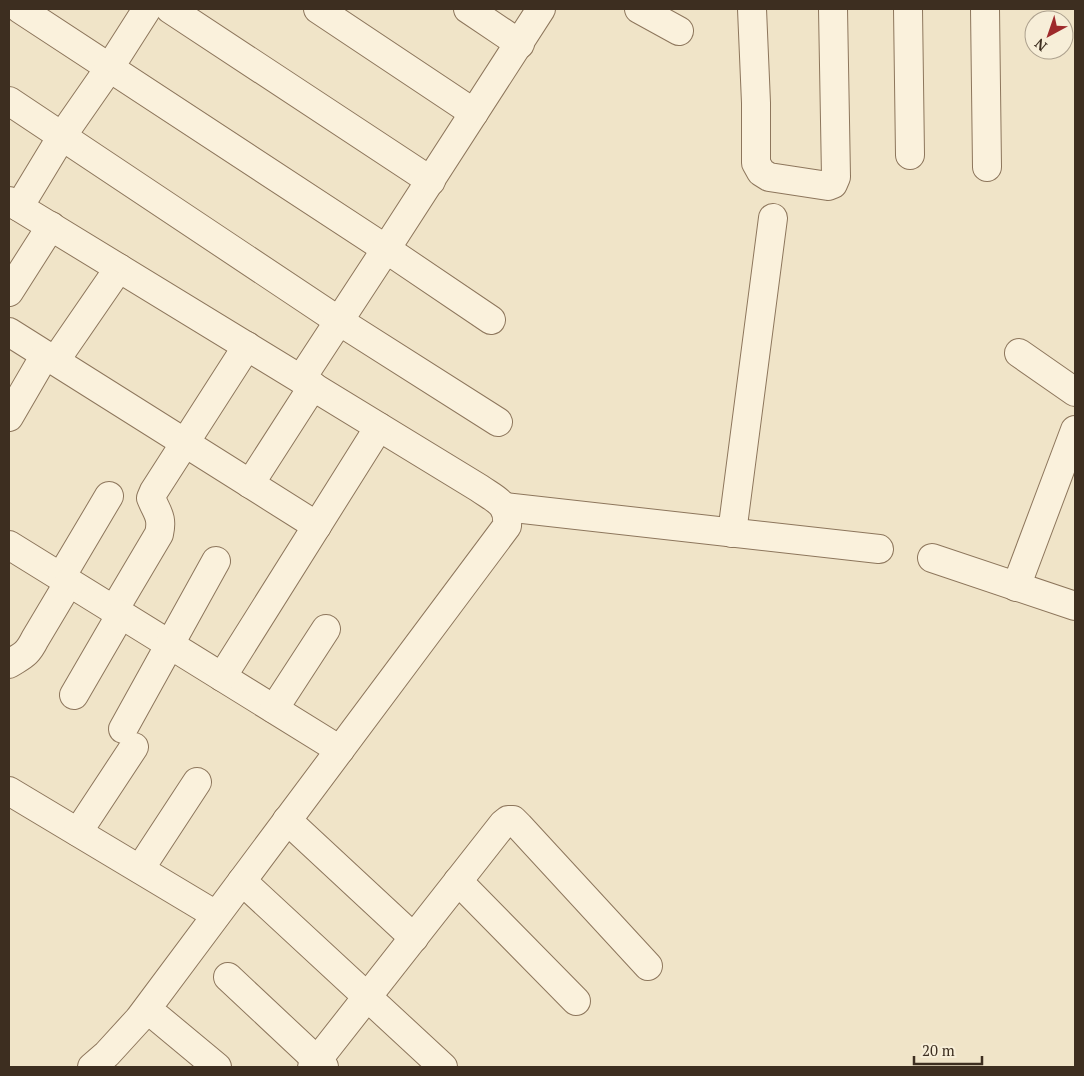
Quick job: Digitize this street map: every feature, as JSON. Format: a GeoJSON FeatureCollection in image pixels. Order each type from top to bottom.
{"type":"FeatureCollection","features":[{"type":"Feature","properties":{"kind":"street"},"geometry":{"type":"LineString","coordinates":[[20,9],[491,320]]}},
{"type":"Feature","properties":{"kind":"street"},"geometry":{"type":"LineString","coordinates":[[147,9],[110,67],[14,204],[379,426],[479,488],[505,507],[879,549]]}},
{"type":"Feature","properties":{"kind":"street"},"geometry":{"type":"LineString","coordinates":[[170,9],[430,181]]}},
{"type":"Feature","properties":{"kind":"street"},"geometry":{"type":"LineString","coordinates":[[318,9],[474,113]]}},
{"type":"Feature","properties":{"kind":"street"},"geometry":{"type":"LineString","coordinates":[[468,9],[520,44]]}},
{"type":"Feature","properties":{"kind":"street"},"geometry":{"type":"LineString","coordinates":[[250,484],[339,321],[541,9]]}},
{"type":"Feature","properties":{"kind":"street"},"geometry":{"type":"LineString","coordinates":[[639,9],[679,31],[679,9]]}},
{"type":"Feature","properties":{"kind":"street"},"geometry":{"type":"LineString","coordinates":[[752,9],[756,103],[756,163],[762,172],[769,177],[828,186],[833,184],[836,177],[833,9]]}},
{"type":"Feature","properties":{"kind":"street"},"geometry":{"type":"LineString","coordinates":[[908,9],[910,155]]}},
{"type":"Feature","properties":{"kind":"street"},"geometry":{"type":"LineString","coordinates":[[985,9],[987,167]]}},
{"type":"Feature","properties":{"kind":"street"},"geometry":{"type":"LineString","coordinates":[[9,101],[339,321],[498,422]]}},
{"type":"Feature","properties":{"kind":"street"},"geometry":{"type":"LineString","coordinates":[[732,533],[773,218]]}},
{"type":"Feature","properties":{"kind":"street"},"geometry":{"type":"LineString","coordinates":[[9,292],[51,226]]}},
{"type":"Feature","properties":{"kind":"street"},"geometry":{"type":"LineString","coordinates":[[9,417],[50,358],[119,268]]}},
{"type":"Feature","properties":{"kind":"street"},"geometry":{"type":"LineString","coordinates":[[9,332],[317,526]]}},
{"type":"Feature","properties":{"kind":"street"},"geometry":{"type":"LineString","coordinates":[[74,695],[159,534],[160,518],[151,498],[154,491],[247,346]]}},
{"type":"Feature","properties":{"kind":"street"},"geometry":{"type":"LineString","coordinates":[[1019,354],[1075,392]]}},
{"type":"Feature","properties":{"kind":"street"},"geometry":{"type":"LineString","coordinates":[[222,677],[379,426]]}},
{"type":"Feature","properties":{"kind":"street"},"geometry":{"type":"LineString","coordinates":[[1016,587],[1075,430]]}},
{"type":"Feature","properties":{"kind":"street"},"geometry":{"type":"LineString","coordinates":[[9,664],[23,656],[30,648],[109,496]]}},
{"type":"Feature","properties":{"kind":"street"},"geometry":{"type":"LineString","coordinates":[[105,1063],[507,526],[508,516],[505,507]]}},
{"type":"Feature","properties":{"kind":"street"},"geometry":{"type":"LineString","coordinates":[[10,550],[65,579],[340,750]]}},
{"type":"Feature","properties":{"kind":"street"},"geometry":{"type":"LineString","coordinates":[[932,558],[1075,606]]}},
{"type":"Feature","properties":{"kind":"street"},"geometry":{"type":"LineString","coordinates":[[78,832],[129,738],[171,644],[216,561]]}},
{"type":"Feature","properties":{"kind":"street"},"geometry":{"type":"LineString","coordinates":[[274,709],[326,629]]}},
{"type":"Feature","properties":{"kind":"street"},"geometry":{"type":"LineString","coordinates":[[140,870],[197,782]]}},
{"type":"Feature","properties":{"kind":"street"},"geometry":{"type":"LineString","coordinates":[[10,794],[78,832],[216,915]]}},
{"type":"Feature","properties":{"kind":"street"},"geometry":{"type":"LineString","coordinates":[[287,820],[414,938]]}},
{"type":"Feature","properties":{"kind":"street"},"geometry":{"type":"LineString","coordinates":[[228,977],[318,1065],[368,997],[508,820],[513,820],[519,826],[648,966]]}},
{"type":"Feature","properties":{"kind":"street"},"geometry":{"type":"LineString","coordinates":[[242,881],[443,1067]]}},
{"type":"Feature","properties":{"kind":"street"},"geometry":{"type":"LineString","coordinates":[[458,881],[576,1001]]}},
{"type":"Feature","properties":{"kind":"street"},"geometry":{"type":"LineString","coordinates":[[158,1018],[217,1067]]}}]}
